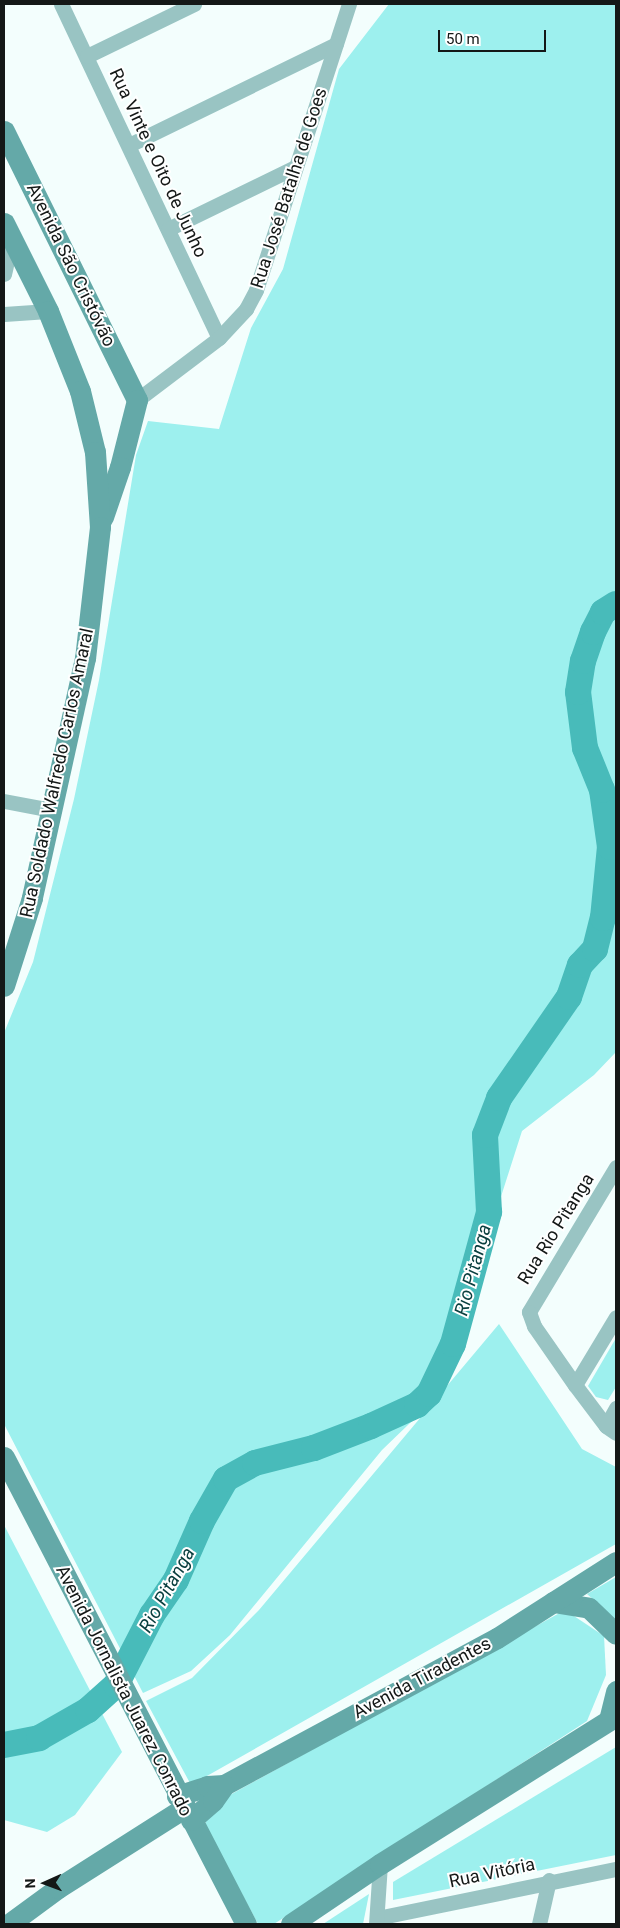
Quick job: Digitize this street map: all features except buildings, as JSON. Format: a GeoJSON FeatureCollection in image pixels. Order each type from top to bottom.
{"type":"FeatureCollection","features":[{"type":"Feature","properties":{"kind":"street","name":"Rua Vinte e Oito de Junho"},"geometry":{"type":"LineString","coordinates":[[61,4],[219,338]]}},
{"type":"Feature","properties":{"kind":"street"},"geometry":{"type":"LineString","coordinates":[[87,56],[194,4]]}},
{"type":"Feature","properties":{"kind":"street","name":"Rua José Batalha de Goes"},"geometry":{"type":"LineString","coordinates":[[136,400],[219,338],[246,309],[256,290],[295,166],[350,4]]}},
{"type":"Feature","properties":{"kind":"street"},"geometry":{"type":"LineString","coordinates":[[128,145],[336,44]]}},
{"type":"Feature","properties":{"kind":"street","name":"Avenida São Cristóvão"},"geometry":{"type":"LineString","coordinates":[[4,131],[136,400]]}},
{"type":"Feature","properties":{"kind":"street"},"geometry":{"type":"LineString","coordinates":[[168,229],[295,166]]}},
{"type":"Feature","properties":{"kind":"street"},"geometry":{"type":"LineString","coordinates":[[4,274],[8,231]]}},
{"type":"Feature","properties":{"kind":"street"},"geometry":{"type":"LineString","coordinates":[[8,231],[48,311],[80,391],[94,452],[100,527]]}},
{"type":"Feature","properties":{"kind":"street"},"geometry":{"type":"LineString","coordinates":[[4,314],[48,311]]}},
{"type":"Feature","properties":{"kind":"street"},"geometry":{"type":"LineString","coordinates":[[100,527],[128,436],[136,400]]}},
{"type":"Feature","properties":{"kind":"street"},"geometry":{"type":"LineString","coordinates":[[94,452],[109,454],[128,436]]}},
{"type":"Feature","properties":{"kind":"street","name":"Rua Soldado Walfredo Carlos Amaral"},"geometry":{"type":"LineString","coordinates":[[4,986],[32,898],[85,658],[100,527]]}},
{"type":"Feature","properties":{"kind":"street"},"geometry":{"type":"LineString","coordinates":[[4,801],[52,810]]}},
{"type":"Feature","properties":{"kind":"street","name":"Rua Rio Pitanga"},"geometry":{"type":"LineString","coordinates":[[575,1385],[534,1326],[529,1312],[616,1167]]}},
{"type":"Feature","properties":{"kind":"street"},"geometry":{"type":"LineString","coordinates":[[611,1430],[575,1385],[616,1317]]}},
{"type":"Feature","properties":{"kind":"street"},"geometry":{"type":"LineString","coordinates":[[611,1430],[616,1408]]}},
{"type":"Feature","properties":{"kind":"street","name":"Avenida Jornalista Juarez Conrado"},"geometry":{"type":"LineString","coordinates":[[4,1458],[138,1720],[246,1924]]}},
{"type":"Feature","properties":{"kind":"street","name":"Avenida Tiradentes"},"geometry":{"type":"LineString","coordinates":[[9,1924],[52,1892],[184,1808],[207,1786],[224,1785],[497,1638],[616,1562]]}},
{"type":"Feature","properties":{"kind":"street"},"geometry":{"type":"LineString","coordinates":[[553,1602],[589,1608],[616,1634]]}},
{"type":"Feature","properties":{"kind":"street"},"geometry":{"type":"LineString","coordinates":[[291,1924],[380,1864],[613,1718],[616,1691]]}},
{"type":"Feature","properties":{"kind":"street"},"geometry":{"type":"LineString","coordinates":[[376,1921],[380,1864]]}},
{"type":"Feature","properties":{"kind":"street","name":"Rua Vitória"},"geometry":{"type":"LineString","coordinates":[[376,1921],[549,1880],[616,1869]]}},
{"type":"Feature","properties":{"kind":"street"},"geometry":{"type":"LineString","coordinates":[[539,1924],[549,1880]]}},
{"type":"Feature","properties":{"kind":"shaded area"},"geometry":{"type":"Polygon","coordinates":[[[389,4],[616,4],[616,1052],[594,1075],[522,1131],[497,1209],[474,1307],[437,1397],[382,1450],[230,1635],[191,1671],[143,1693],[4,1424],[4,1033],[33,962],[74,799],[99,680],[136,455],[148,421],[219,429],[251,328],[283,269],[339,69],[389,4]]]}},
{"type":"Feature","properties":{"kind":"shaded area"},"geometry":{"type":"Polygon","coordinates":[[[499,1324],[582,1449],[616,1467],[616,1544],[191,1785],[146,1701],[192,1678],[259,1610],[499,1324]]]}},
{"type":"Feature","properties":{"kind":"shaded area"},"geometry":{"type":"Polygon","coordinates":[[[616,1338],[616,1387],[608,1400],[596,1397],[588,1386],[616,1338]]]}},
{"type":"Feature","properties":{"kind":"shaded area"},"geometry":{"type":"Polygon","coordinates":[[[4,1525],[122,1752],[75,1815],[47,1832],[4,1820],[4,1525]]]}},
{"type":"Feature","properties":{"kind":"shaded area"},"geometry":{"type":"Polygon","coordinates":[[[616,1577],[616,1620],[587,1594],[616,1577]]]}},
{"type":"Feature","properties":{"kind":"shaded area"},"geometry":{"type":"Polygon","coordinates":[[[565,1610],[604,1636],[606,1675],[587,1721],[274,1924],[258,1924],[205,1825],[210,1806],[565,1610]]]}},
{"type":"Feature","properties":{"kind":"shaded area"},"geometry":{"type":"Polygon","coordinates":[[[616,1747],[616,1855],[393,1900],[393,1882],[616,1747]]]}},
{"type":"Feature","properties":{"kind":"shaded area"},"geometry":{"type":"Polygon","coordinates":[[[369,1894],[363,1924],[323,1924],[369,1894]]]}},
{"type":"Feature","properties":{"kind":"waterway","name":"Rio Pitanga"},"geometry":{"type":"LineString","coordinates":[[4,1745],[39,1738],[88,1710],[116,1685],[152,1615],[176,1580],[202,1521],[226,1479],[255,1463],[314,1448],[371,1426],[417,1405],[429,1394],[453,1344],[489,1212],[485,1135],[499,1098],[569,997],[580,965],[595,949],[603,918],[610,847],[602,790],[585,748],[578,692],[583,661],[593,632],[603,612],[616,604]]}}]}
